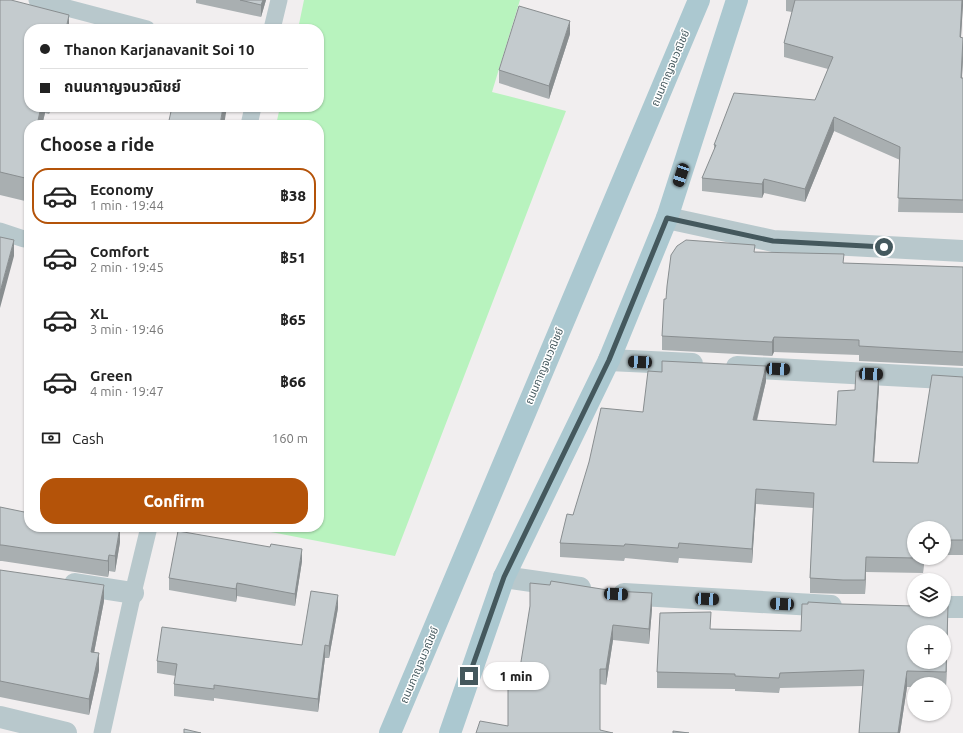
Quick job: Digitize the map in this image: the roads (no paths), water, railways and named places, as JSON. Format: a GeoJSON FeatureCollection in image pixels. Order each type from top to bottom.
{"type":"FeatureCollection","features":[{"type":"Feature","properties":{"kind":"main road","name":"ถนนกาญจนวณิชย์"},"geometry":{"type":"LineString","coordinates":[[390,733],[699,0]]}},
{"type":"Feature","properties":{"kind":"main road"},"geometry":{"type":"LineString","coordinates":[[450,733],[504,577],[609,360],[667,218],[737,0]]}},
{"type":"Feature","properties":{"kind":"street"},"geometry":{"type":"LineString","coordinates":[[667,218],[773,241],[963,251]]}},
{"type":"Feature","properties":{"kind":"street"},"geometry":{"type":"LineString","coordinates":[[609,360],[963,379]]}},
{"type":"Feature","properties":{"kind":"street"},"geometry":{"type":"LineString","coordinates":[[504,577],[631,595],[851,607]]}},
{"type":"Feature","properties":{"kind":"street"},"geometry":{"type":"LineString","coordinates":[[55,581],[133,593]]}},
{"type":"Feature","properties":{"kind":"street"},"geometry":{"type":"LineString","coordinates":[[951,607],[963,607]]}},
{"type":"Feature","properties":{"kind":"street"},"geometry":{"type":"LineString","coordinates":[[0,717],[66,733]]}},
{"type":"Feature","properties":{"kind":"lane"},"geometry":{"type":"LineString","coordinates":[[36,0],[129,24]]}},
{"type":"Feature","properties":{"kind":"lane"},"geometry":{"type":"LineString","coordinates":[[273,24],[279,0]]}},
{"type":"Feature","properties":{"kind":"lane"},"geometry":{"type":"LineString","coordinates":[[0,232],[24,239]]}},
{"type":"Feature","properties":{"kind":"lane"},"geometry":{"type":"LineString","coordinates":[[102,733],[148,532]]}}]}
